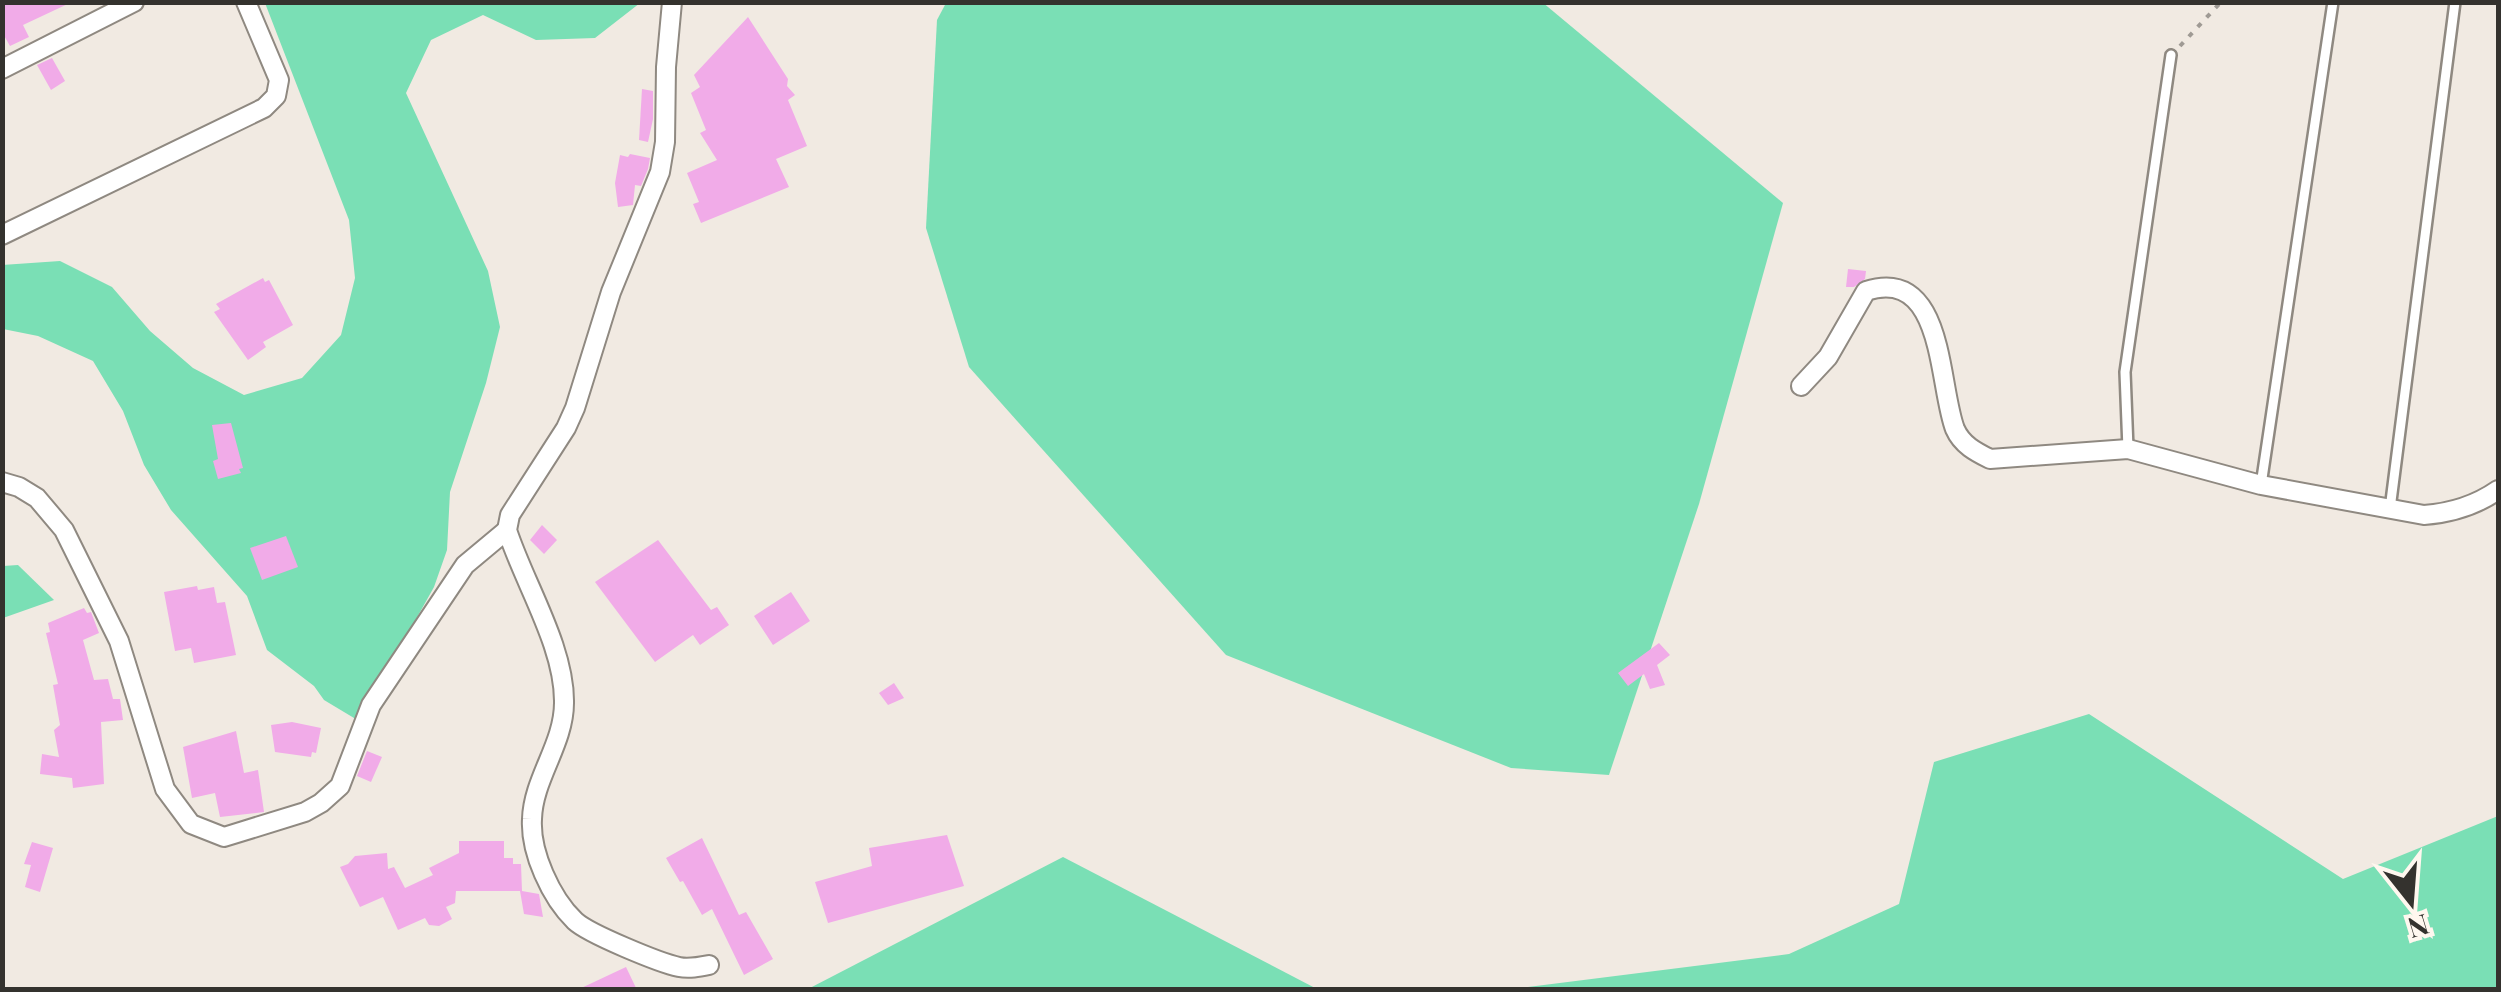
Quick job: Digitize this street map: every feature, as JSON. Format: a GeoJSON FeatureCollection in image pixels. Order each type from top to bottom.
{"type":"FeatureCollection","features":[{"type":"Feature","properties":{"kind":"street"},"geometry":{"type":"LineString","coordinates":[[2,69],[134,2]]}},
{"type":"Feature","properties":{"kind":"street"},"geometry":{"type":"LineString","coordinates":[[2,235],[264,108],[276,96],[279,80],[246,2]]}},
{"type":"Feature","properties":{"kind":"street"},"geometry":{"type":"LineString","coordinates":[[672,2],[660,172],[611,292],[570,418],[518,500],[507,530],[559,665],[564,703],[554,753],[532,815],[532,845],[559,900],[581,926],[667,964],[684,969],[709,965]]}},
{"type":"Feature","properties":{"kind":"street"},"geometry":{"type":"LineString","coordinates":[[1802,386],[1828,357],[1866,291],[1882,286],[1900,288],[1928,318],[1937,341],[1956,431],[1970,449],[1990,459],[2128,449],[2261,485],[2424,515],[2479,503],[2498,490]]}},
{"type":"Feature","properties":{"kind":"street"},"geometry":{"type":"LineString","coordinates":[[2,482],[38,498],[64,530],[119,641],[165,789],[191,824],[224,837],[305,812],[340,786],[371,705],[465,564],[507,530]]}},
{"type":"Feature","properties":{"kind":"lane"},"geometry":{"type":"LineString","coordinates":[[2261,485],[2333,2]]}},
{"type":"Feature","properties":{"kind":"lane"},"geometry":{"type":"LineString","coordinates":[[2390,509],[2455,2]]}},
{"type":"Feature","properties":{"kind":"lane"},"geometry":{"type":"LineString","coordinates":[[2128,449],[2125,372],[2171,55]]}},
{"type":"Feature","properties":{"kind":"path"},"geometry":{"type":"LineString","coordinates":[[2171,55],[2221,2]]}},
{"type":"Feature","properties":{"kind":"green space"},"geometry":{"type":"Polygon","coordinates":[[[1542,2],[1783,203],[1699,504],[1609,775],[1511,768],[1226,655],[969,367],[926,228],[937,20],[946,3],[1542,2]]]}},
{"type":"Feature","properties":{"kind":"green space"},"geometry":{"type":"Polygon","coordinates":[[[265,3],[640,3],[595,38],[536,40],[483,15],[431,40],[406,93],[488,271],[500,327],[450,492],[447,550],[434,587],[359,721],[324,700],[314,686],[267,650],[247,596],[171,510],[144,465],[123,411],[93,361],[38,336],[3,329],[2,265],[60,261],[112,287],[150,331],[193,368],[244,395],[302,378],[341,335],[355,278],[349,220],[265,3]]]}},
{"type":"Feature","properties":{"kind":"green space"},"geometry":{"type":"Polygon","coordinates":[[[18,565],[54,600],[3,618],[3,566],[18,565]]]}},
{"type":"Feature","properties":{"kind":"green space"},"geometry":{"type":"Polygon","coordinates":[[[2089,714],[2343,879],[2498,816],[2498,989],[1512,989],[1789,954],[1899,904],[1934,762],[2089,714]]]}},
{"type":"Feature","properties":{"kind":"green space"},"geometry":{"type":"Polygon","coordinates":[[[1063,857],[1317,989],[808,989],[1063,857]]]}},
{"type":"Feature","properties":{"kind":"building"},"geometry":{"type":"Polygon","coordinates":[[[2,2],[72,2],[23,25],[29,37],[10,46],[2,32],[2,2]]]}},
{"type":"Feature","properties":{"kind":"building"},"geometry":{"type":"Polygon","coordinates":[[[748,17],[788,79],[787,86],[795,95],[788,100],[807,146],[776,159],[789,187],[701,223],[693,204],[699,202],[687,173],[717,160],[700,133],[706,130],[691,93],[700,87],[694,75],[748,17]]]}},
{"type":"Feature","properties":{"kind":"building"},"geometry":{"type":"Polygon","coordinates":[[[52,58],[65,81],[51,90],[37,65],[52,58]]]}},
{"type":"Feature","properties":{"kind":"building"},"geometry":{"type":"Polygon","coordinates":[[[642,89],[653,91],[648,142],[639,140],[642,89]]]}},
{"type":"Feature","properties":{"kind":"building"},"geometry":{"type":"Polygon","coordinates":[[[620,155],[650,158],[648,169],[641,186],[635,185],[633,205],[618,207],[615,183],[620,155]]]}},
{"type":"Feature","properties":{"kind":"building"},"geometry":{"type":"Polygon","coordinates":[[[1848,269],[1866,271],[1865,279],[1854,287],[1846,287],[1848,269]]]}},
{"type":"Feature","properties":{"kind":"building"},"geometry":{"type":"Polygon","coordinates":[[[263,278],[265,282],[269,280],[293,325],[263,342],[266,347],[248,360],[214,312],[220,309],[216,304],[263,278]]]}},
{"type":"Feature","properties":{"kind":"building"},"geometry":{"type":"Polygon","coordinates":[[[231,423],[243,468],[239,469],[241,473],[218,479],[212,425],[231,423]]]}},
{"type":"Feature","properties":{"kind":"building"},"geometry":{"type":"Polygon","coordinates":[[[542,525],[557,540],[544,554],[530,540],[542,525]]]}},
{"type":"Feature","properties":{"kind":"building"},"geometry":{"type":"Polygon","coordinates":[[[286,536],[298,567],[262,580],[250,548],[286,536]]]}},
{"type":"Feature","properties":{"kind":"building"},"geometry":{"type":"Polygon","coordinates":[[[658,540],[711,610],[717,607],[729,625],[700,645],[693,635],[655,662],[595,582],[658,540]]]}},
{"type":"Feature","properties":{"kind":"building"},"geometry":{"type":"Polygon","coordinates":[[[197,586],[198,590],[214,587],[217,603],[225,602],[236,655],[194,663],[191,648],[175,651],[164,592],[197,586]]]}},
{"type":"Feature","properties":{"kind":"building"},"geometry":{"type":"Polygon","coordinates":[[[791,592],[810,621],[773,645],[754,616],[791,592]]]}},
{"type":"Feature","properties":{"kind":"building"},"geometry":{"type":"Polygon","coordinates":[[[84,608],[91,612],[99,633],[83,640],[94,680],[108,679],[113,699],[120,699],[123,720],[101,722],[104,784],[73,788],[72,778],[40,774],[42,754],[59,757],[54,730],[60,725],[53,685],[58,684],[46,633],[50,632],[48,623],[84,608]]]}},
{"type":"Feature","properties":{"kind":"building"},"geometry":{"type":"Polygon","coordinates":[[[1659,643],[1670,655],[1657,665],[1665,685],[1650,689],[1644,674],[1628,686],[1618,673],[1659,643]]]}},
{"type":"Feature","properties":{"kind":"building"},"geometry":{"type":"Polygon","coordinates":[[[894,683],[904,698],[888,705],[879,693],[894,683]]]}},
{"type":"Feature","properties":{"kind":"building"},"geometry":{"type":"Polygon","coordinates":[[[292,722],[321,728],[316,753],[312,752],[311,757],[275,752],[271,725],[292,722]]]}},
{"type":"Feature","properties":{"kind":"building"},"geometry":{"type":"Polygon","coordinates":[[[236,731],[244,773],[258,770],[264,812],[220,817],[215,793],[192,798],[183,747],[236,731]]]}},
{"type":"Feature","properties":{"kind":"building"},"geometry":{"type":"Polygon","coordinates":[[[367,751],[382,757],[371,782],[357,776],[367,751]]]}},
{"type":"Feature","properties":{"kind":"building"},"geometry":{"type":"Polygon","coordinates":[[[947,835],[964,886],[828,923],[815,882],[872,866],[869,848],[947,835]]]}},
{"type":"Feature","properties":{"kind":"building"},"geometry":{"type":"Polygon","coordinates":[[[702,838],[739,915],[746,912],[773,959],[744,975],[712,909],[702,915],[666,858],[702,838]]]}},
{"type":"Feature","properties":{"kind":"building"},"geometry":{"type":"Polygon","coordinates":[[[459,841],[504,841],[504,858],[521,864],[522,891],[539,894],[543,917],[524,914],[520,891],[456,891],[455,903],[446,907],[452,919],[439,926],[429,925],[425,918],[398,930],[383,897],[360,907],[340,867],[355,856],[387,853],[388,869],[394,867],[405,888],[433,875],[429,868],[459,853],[459,841]]]}},
{"type":"Feature","properties":{"kind":"building"},"geometry":{"type":"Polygon","coordinates":[[[32,842],[53,848],[40,892],[25,887],[31,865],[24,864],[32,842]]]}},
{"type":"Feature","properties":{"kind":"building"},"geometry":{"type":"Polygon","coordinates":[[[626,967],[637,990],[577,990],[626,967]]]}}]}
